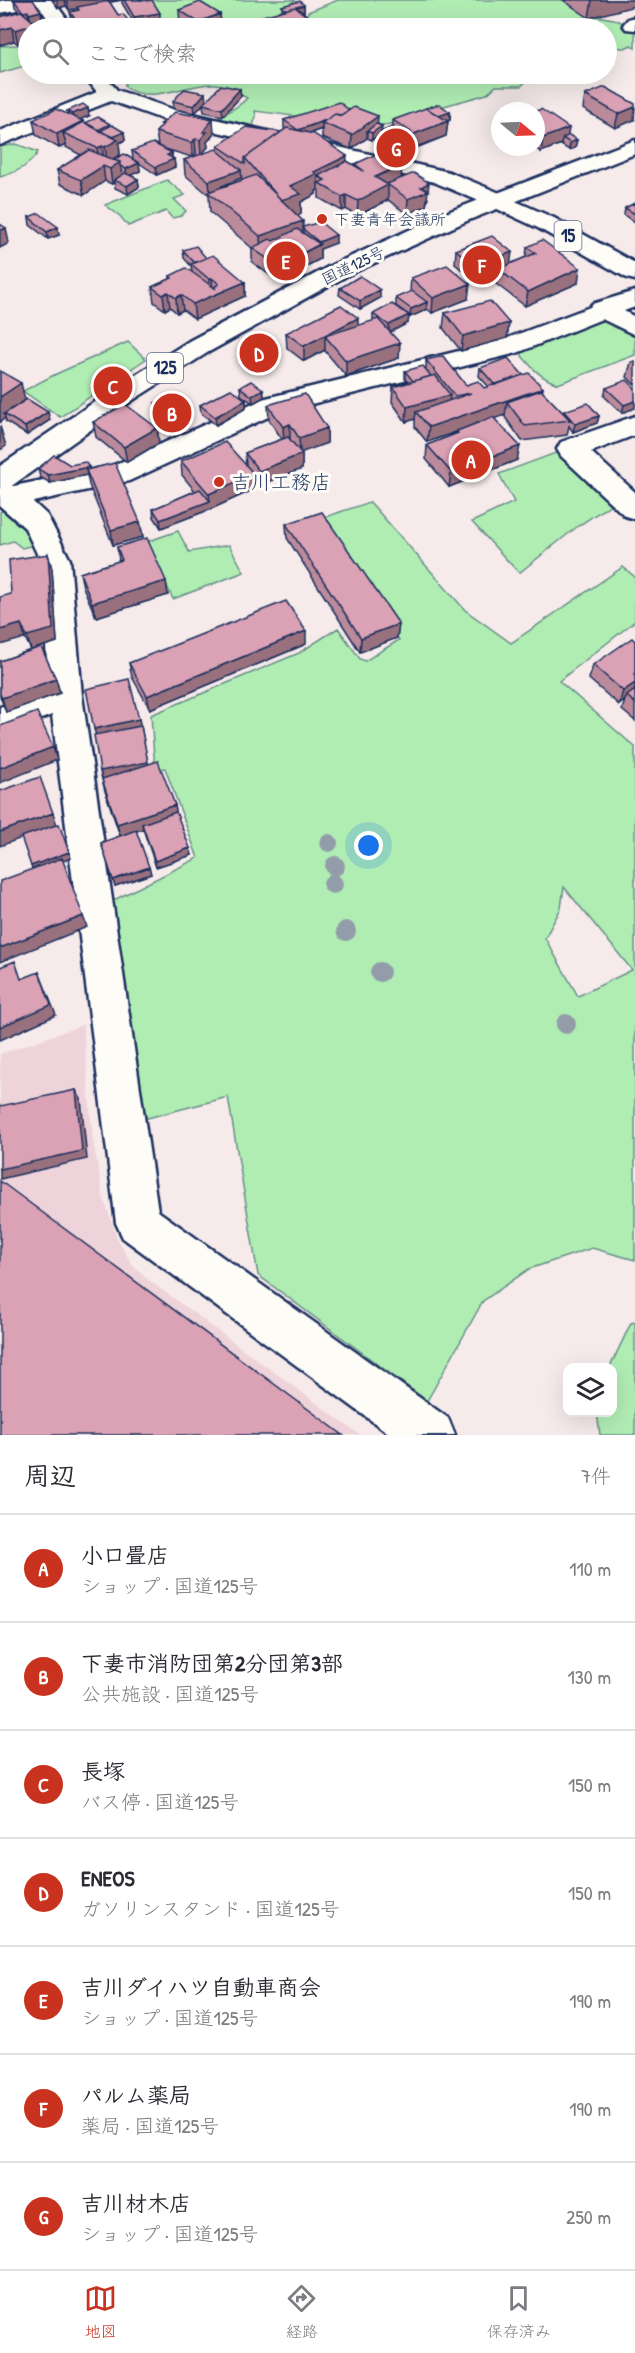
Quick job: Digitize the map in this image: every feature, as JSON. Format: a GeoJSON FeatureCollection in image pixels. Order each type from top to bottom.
{"type":"FeatureCollection","features":[{"type":"Feature","properties":{"kind":"main road"},"geometry":{"type":"LineString","coordinates":[[0,7],[42,0],[56,18]]}},
{"type":"Feature","properties":{"kind":"main road"},"geometry":{"type":"LineString","coordinates":[[102,84],[110,93],[169,115],[441,177],[499,201]]}},
{"type":"Feature","properties":{"kind":"main road"},"geometry":{"type":"LineString","coordinates":[[0,139],[110,93]]}},
{"type":"Feature","properties":{"kind":"main road","name":"国道125号"},"geometry":{"type":"LineString","coordinates":[[4,489],[121,396],[198,347],[340,270],[461,215],[635,146]]}},
{"type":"Feature","properties":{"kind":"main road","name":"15"},"geometry":{"type":"LineString","coordinates":[[499,201],[546,223],[635,273]]}},
{"type":"Feature","properties":{"kind":"main road"},"geometry":{"type":"LineString","coordinates":[[4,489],[119,474],[272,405],[508,347],[601,309],[635,298]]}},
{"type":"Feature","properties":{"kind":"main road"},"geometry":{"type":"LineString","coordinates":[[601,309],[635,327]]}},
{"type":"Feature","properties":{"kind":"main road"},"geometry":{"type":"LineString","coordinates":[[635,425],[571,449],[635,509]]}},
{"type":"Feature","properties":{"kind":"main road"},"geometry":{"type":"LineString","coordinates":[[4,489],[37,522],[55,560],[66,696],[138,1223],[431,1435]]}},
{"type":"Feature","properties":{"kind":"main road"},"geometry":{"type":"LineString","coordinates":[[0,722],[66,696]]}},
{"type":"Feature","properties":{"kind":"shaded area"},"geometry":{"type":"Polygon","coordinates":[[[83,1025],[93,1140],[103,1196],[117,1238],[131,1263],[150,1281],[360,1435],[0,1435],[0,1054],[83,1025]]]}},
{"type":"Feature","properties":{"kind":"green space"},"geometry":{"type":"Polygon","coordinates":[[[128,0],[295,0],[278,18],[149,18],[128,0]]]}},
{"type":"Feature","properties":{"kind":"green space"},"geometry":{"type":"Polygon","coordinates":[[[338,0],[573,0],[590,15],[608,18],[305,18],[308,12],[338,0]]]}},
{"type":"Feature","properties":{"kind":"green space"},"geometry":{"type":"Polygon","coordinates":[[[617,20],[635,28],[635,48],[631,45],[625,48],[617,48],[617,20]]]}},
{"type":"Feature","properties":{"kind":"green space"},"geometry":{"type":"Polygon","coordinates":[[[17,45],[18,68],[0,73],[0,46],[17,45]]]}},
{"type":"Feature","properties":{"kind":"green space"},"geometry":{"type":"Polygon","coordinates":[[[125,84],[205,84],[158,94],[135,92],[125,87],[125,84]]]}},
{"type":"Feature","properties":{"kind":"green space"},"geometry":{"type":"Polygon","coordinates":[[[216,84],[523,84],[521,86],[496,86],[487,94],[419,113],[399,123],[375,126],[255,111],[256,117],[252,128],[218,120],[247,98],[216,84]]]}},
{"type":"Feature","properties":{"kind":"green space"},"geometry":{"type":"Polygon","coordinates":[[[16,144],[38,152],[22,168],[0,177],[0,147],[16,144]]]}},
{"type":"Feature","properties":{"kind":"green space"},"geometry":{"type":"Polygon","coordinates":[[[167,180],[185,195],[174,199],[186,211],[181,216],[172,218],[166,211],[128,226],[120,216],[105,205],[167,180]]]}},
{"type":"Feature","properties":{"kind":"green space"},"geometry":{"type":"Polygon","coordinates":[[[596,315],[635,331],[635,355],[558,384],[538,373],[522,356],[523,350],[596,315]]]}},
{"type":"Feature","properties":{"kind":"green space"},"geometry":{"type":"Polygon","coordinates":[[[128,342],[146,359],[60,417],[23,391],[56,374],[128,342]]]}},
{"type":"Feature","properties":{"kind":"green space"},"geometry":{"type":"Polygon","coordinates":[[[561,451],[616,501],[578,526],[519,573],[472,522],[514,502],[499,474],[561,451]]]}},
{"type":"Feature","properties":{"kind":"green space"},"geometry":{"type":"Polygon","coordinates":[[[370,502],[465,610],[511,643],[623,567],[635,577],[635,621],[559,681],[635,747],[635,1260],[592,1248],[529,1269],[483,1301],[427,1401],[258,1275],[228,1097],[128,1123],[106,904],[198,858],[165,768],[155,770],[151,715],[299,653],[338,628],[360,659],[365,661],[399,640],[316,520],[370,502]],[[564,887],[561,908],[545,938],[578,996],[632,970],[564,887]]]}},
{"type":"Feature","properties":{"kind":"green space"},"geometry":{"type":"Polygon","coordinates":[[[11,506],[23,515],[34,545],[22,548],[13,541],[0,545],[0,512],[11,506]]]}},
{"type":"Feature","properties":{"kind":"green space"},"geometry":{"type":"Polygon","coordinates":[[[178,531],[189,552],[229,545],[244,572],[173,599],[146,542],[178,531]]]}},
{"type":"Feature","properties":{"kind":"green space"},"geometry":{"type":"Polygon","coordinates":[[[635,1322],[635,1435],[600,1435],[598,1417],[617,1417],[617,1363],[612,1363],[631,1323],[635,1322]]]}},
{"type":"Feature","properties":{"kind":"building"},"geometry":{"type":"Polygon","coordinates":[[[14,0],[33,0],[41,11],[29,14],[28,11],[23,12],[14,0]]]}},
{"type":"Feature","properties":{"kind":"building"},"geometry":{"type":"Polygon","coordinates":[[[124,0],[152,0],[160,13],[134,17],[124,0]]]}},
{"type":"Feature","properties":{"kind":"building"},"geometry":{"type":"Polygon","coordinates":[[[109,1],[118,15],[123,14],[126,18],[74,18],[70,12],[79,10],[77,7],[109,1]]]}},
{"type":"Feature","properties":{"kind":"building"},"geometry":{"type":"Polygon","coordinates":[[[300,1],[304,5],[296,7],[311,18],[311,18],[295,7],[286,10],[282,6],[300,1]]]}},
{"type":"Feature","properties":{"kind":"building"},"geometry":{"type":"Polygon","coordinates":[[[200,2],[220,14],[209,18],[192,18],[179,10],[200,2]]]}},
{"type":"Feature","properties":{"kind":"building"},"geometry":{"type":"Polygon","coordinates":[[[295,7],[309,18],[256,18],[295,7]]]}},
{"type":"Feature","properties":{"kind":"building"},"geometry":{"type":"Polygon","coordinates":[[[21,11],[29,18],[18,18],[18,29],[15,30],[12,27],[0,30],[0,17],[21,11]]]}},
{"type":"Feature","properties":{"kind":"building"},"geometry":{"type":"Polygon","coordinates":[[[221,85],[240,89],[222,109],[203,104],[221,85]]]}},
{"type":"Feature","properties":{"kind":"building"},"geometry":{"type":"Polygon","coordinates":[[[605,87],[635,104],[635,107],[618,114],[585,95],[605,87]]]}},
{"type":"Feature","properties":{"kind":"building"},"geometry":{"type":"Polygon","coordinates":[[[184,89],[205,93],[194,106],[173,101],[184,89]]]}},
{"type":"Feature","properties":{"kind":"building"},"geometry":{"type":"Polygon","coordinates":[[[339,102],[349,110],[298,130],[284,120],[339,102]]]}},
{"type":"Feature","properties":{"kind":"building"},"geometry":{"type":"Polygon","coordinates":[[[83,104],[88,108],[72,114],[67,111],[83,104]]]}},
{"type":"Feature","properties":{"kind":"building"},"geometry":{"type":"Polygon","coordinates":[[[439,104],[450,112],[439,116],[426,108],[439,104]]]}},
{"type":"Feature","properties":{"kind":"building"},"geometry":{"type":"Polygon","coordinates":[[[354,107],[378,116],[352,135],[322,123],[335,114],[341,116],[354,107]]]}},
{"type":"Feature","properties":{"kind":"building"},"geometry":{"type":"Polygon","coordinates":[[[426,108],[448,121],[414,134],[393,120],[426,108]]]}},
{"type":"Feature","properties":{"kind":"building"},"geometry":{"type":"Polygon","coordinates":[[[56,109],[83,121],[57,134],[33,120],[56,109]]]}},
{"type":"Feature","properties":{"kind":"building"},"geometry":{"type":"Polygon","coordinates":[[[175,112],[213,119],[200,140],[195,139],[192,143],[156,132],[163,124],[161,124],[175,112]]]}},
{"type":"Feature","properties":{"kind":"building"},"geometry":{"type":"Polygon","coordinates":[[[545,112],[569,128],[545,137],[545,112]]]}},
{"type":"Feature","properties":{"kind":"building"},"geometry":{"type":"Polygon","coordinates":[[[98,117],[110,124],[98,130],[85,123],[98,117]]]}},
{"type":"Feature","properties":{"kind":"building"},"geometry":{"type":"Polygon","coordinates":[[[84,122],[118,140],[105,147],[97,148],[63,133],[84,122]]]}},
{"type":"Feature","properties":{"kind":"building"},"geometry":{"type":"Polygon","coordinates":[[[376,124],[382,126],[372,133],[367,131],[376,124]]]}},
{"type":"Feature","properties":{"kind":"building"},"geometry":{"type":"Polygon","coordinates":[[[112,125],[124,132],[113,137],[100,131],[112,125]]]}},
{"type":"Feature","properties":{"kind":"building"},"geometry":{"type":"Polygon","coordinates":[[[246,127],[281,132],[245,158],[245,164],[218,146],[246,127]]]}},
{"type":"Feature","properties":{"kind":"building"},"geometry":{"type":"Polygon","coordinates":[[[393,127],[414,141],[392,150],[378,141],[388,137],[381,132],[393,127]]]}},
{"type":"Feature","properties":{"kind":"building"},"geometry":{"type":"Polygon","coordinates":[[[287,128],[314,134],[347,156],[290,186],[301,194],[281,200],[245,158],[287,128]]]}},
{"type":"Feature","properties":{"kind":"building"},"geometry":{"type":"Polygon","coordinates":[[[569,135],[577,140],[570,143],[563,138],[569,135]]]}},
{"type":"Feature","properties":{"kind":"building"},"geometry":{"type":"Polygon","coordinates":[[[153,143],[172,153],[167,155],[174,159],[156,167],[132,151],[153,143]]]}},
{"type":"Feature","properties":{"kind":"building"},"geometry":{"type":"Polygon","coordinates":[[[216,149],[241,170],[209,181],[184,160],[216,149]]]}},
{"type":"Feature","properties":{"kind":"building"},"geometry":{"type":"Polygon","coordinates":[[[89,150],[120,162],[110,169],[103,166],[81,180],[57,170],[89,150]]]}},
{"type":"Feature","properties":{"kind":"building"},"geometry":{"type":"Polygon","coordinates":[[[381,152],[402,165],[375,177],[388,185],[358,201],[346,195],[342,197],[319,183],[325,180],[318,176],[347,161],[364,171],[355,164],[381,152]]]}},
{"type":"Feature","properties":{"kind":"building"},"geometry":{"type":"Polygon","coordinates":[[[124,154],[139,163],[126,169],[120,166],[120,162],[113,160],[124,154]]]}},
{"type":"Feature","properties":{"kind":"building"},"geometry":{"type":"Polygon","coordinates":[[[125,173],[138,179],[127,186],[114,180],[125,173]]]}},
{"type":"Feature","properties":{"kind":"building"},"geometry":{"type":"Polygon","coordinates":[[[414,173],[429,183],[421,187],[428,191],[408,199],[387,184],[414,173]]]}},
{"type":"Feature","properties":{"kind":"building"},"geometry":{"type":"Polygon","coordinates":[[[256,175],[303,221],[260,236],[208,192],[256,175]]]}},
{"type":"Feature","properties":{"kind":"building"},"geometry":{"type":"Polygon","coordinates":[[[241,178],[243,180],[222,186],[241,178]]]}},
{"type":"Feature","properties":{"kind":"building"},"geometry":{"type":"Polygon","coordinates":[[[635,203],[635,214],[625,208],[635,203]]]}},
{"type":"Feature","properties":{"kind":"building"},"geometry":{"type":"Polygon","coordinates":[[[39,213],[58,227],[47,232],[29,217],[39,213]]]}},
{"type":"Feature","properties":{"kind":"building"},"geometry":{"type":"Polygon","coordinates":[[[320,222],[336,235],[319,242],[303,229],[303,227],[320,222]]]}},
{"type":"Feature","properties":{"kind":"building"},"geometry":{"type":"Polygon","coordinates":[[[297,229],[320,244],[278,266],[252,248],[270,239],[273,241],[297,229]]]}},
{"type":"Feature","properties":{"kind":"building"},"geometry":{"type":"Polygon","coordinates":[[[492,236],[512,252],[476,266],[456,250],[492,236]]]}},
{"type":"Feature","properties":{"kind":"building"},"geometry":{"type":"Polygon","coordinates":[[[542,240],[580,268],[528,292],[498,269],[536,253],[527,247],[542,240]]]}},
{"type":"Feature","properties":{"kind":"building"},"geometry":{"type":"Polygon","coordinates":[[[196,246],[206,258],[195,263],[183,250],[196,246]]]}},
{"type":"Feature","properties":{"kind":"building"},"geometry":{"type":"Polygon","coordinates":[[[213,255],[245,282],[193,304],[181,295],[176,298],[168,292],[163,295],[152,287],[172,278],[170,276],[186,268],[216,289],[214,287],[219,284],[191,264],[213,255]]]}},
{"type":"Feature","properties":{"kind":"building"},"geometry":{"type":"Polygon","coordinates":[[[447,265],[470,284],[433,298],[411,278],[447,265]]]}},
{"type":"Feature","properties":{"kind":"building"},"geometry":{"type":"Polygon","coordinates":[[[360,276],[380,290],[360,301],[340,288],[360,276]]]}},
{"type":"Feature","properties":{"kind":"building"},"geometry":{"type":"Polygon","coordinates":[[[412,291],[427,302],[411,309],[396,298],[412,291]]]}},
{"type":"Feature","properties":{"kind":"building"},"geometry":{"type":"Polygon","coordinates":[[[490,301],[509,323],[463,336],[445,313],[490,301]]]}},
{"type":"Feature","properties":{"kind":"building"},"geometry":{"type":"Polygon","coordinates":[[[392,304],[409,315],[389,325],[373,314],[392,304]]]}},
{"type":"Feature","properties":{"kind":"building"},"geometry":{"type":"Polygon","coordinates":[[[341,305],[358,318],[304,346],[286,333],[341,305]]]}},
{"type":"Feature","properties":{"kind":"building"},"geometry":{"type":"Polygon","coordinates":[[[378,319],[400,343],[346,361],[325,336],[378,319]]]}},
{"type":"Feature","properties":{"kind":"building"},"geometry":{"type":"Polygon","coordinates":[[[443,356],[466,385],[478,381],[484,388],[529,373],[543,388],[429,427],[416,412],[471,393],[455,396],[426,360],[443,356]]]}},
{"type":"Feature","properties":{"kind":"building"},"geometry":{"type":"Polygon","coordinates":[[[508,358],[523,375],[495,385],[480,368],[508,358]]]}},
{"type":"Feature","properties":{"kind":"building"},"geometry":{"type":"Polygon","coordinates":[[[423,366],[431,376],[413,381],[405,371],[423,366]]]}},
{"type":"Feature","properties":{"kind":"building"},"geometry":{"type":"Polygon","coordinates":[[[0,371],[21,383],[0,397],[0,371]]]}},
{"type":"Feature","properties":{"kind":"building"},"geometry":{"type":"Polygon","coordinates":[[[435,375],[450,395],[407,407],[393,387],[435,375]]]}},
{"type":"Feature","properties":{"kind":"building"},"geometry":{"type":"Polygon","coordinates":[[[627,380],[635,388],[635,401],[624,405],[606,388],[627,380]]]}},
{"type":"Feature","properties":{"kind":"building"},"geometry":{"type":"Polygon","coordinates":[[[251,381],[263,389],[252,396],[240,387],[251,381]]]}},
{"type":"Feature","properties":{"kind":"building"},"geometry":{"type":"Polygon","coordinates":[[[231,389],[246,400],[215,417],[200,405],[231,389]]]}},
{"type":"Feature","properties":{"kind":"building"},"geometry":{"type":"Polygon","coordinates":[[[541,390],[570,420],[525,426],[507,402],[541,390]]]}},
{"type":"Feature","properties":{"kind":"building"},"geometry":{"type":"Polygon","coordinates":[[[305,394],[327,428],[299,438],[290,424],[283,427],[268,405],[305,394]]]}},
{"type":"Feature","properties":{"kind":"building"},"geometry":{"type":"Polygon","coordinates":[[[171,396],[185,411],[169,417],[155,403],[171,396]]]}},
{"type":"Feature","properties":{"kind":"building"},"geometry":{"type":"Polygon","coordinates":[[[27,399],[48,412],[25,427],[4,414],[27,399]]]}},
{"type":"Feature","properties":{"kind":"building"},"geometry":{"type":"Polygon","coordinates":[[[588,403],[599,416],[575,424],[564,411],[588,403]]]}},
{"type":"Feature","properties":{"kind":"building"},"geometry":{"type":"Polygon","coordinates":[[[125,404],[157,428],[124,447],[93,422],[125,404]]]}},
{"type":"Feature","properties":{"kind":"building"},"geometry":{"type":"Polygon","coordinates":[[[493,417],[520,446],[451,472],[427,445],[458,433],[457,431],[493,417]]]}},
{"type":"Feature","properties":{"kind":"building"},"geometry":{"type":"Polygon","coordinates":[[[288,437],[302,454],[259,471],[245,453],[288,437]]]}},
{"type":"Feature","properties":{"kind":"building"},"geometry":{"type":"Polygon","coordinates":[[[225,442],[254,474],[209,494],[181,461],[225,442]]]}},
{"type":"Feature","properties":{"kind":"building"},"geometry":{"type":"Polygon","coordinates":[[[54,455],[70,465],[85,462],[89,467],[48,475],[38,469],[54,455]]]}},
{"type":"Feature","properties":{"kind":"building"},"geometry":{"type":"Polygon","coordinates":[[[115,463],[140,522],[111,530],[86,470],[115,463]]]}},
{"type":"Feature","properties":{"kind":"building"},"geometry":{"type":"Polygon","coordinates":[[[200,489],[210,501],[160,520],[153,509],[200,489]]]}},
{"type":"Feature","properties":{"kind":"building"},"geometry":{"type":"Polygon","coordinates":[[[322,512],[399,624],[361,638],[286,524],[322,512]]]}},
{"type":"Feature","properties":{"kind":"building"},"geometry":{"type":"Polygon","coordinates":[[[147,538],[166,581],[92,603],[80,573],[122,560],[117,547],[147,538]]]}},
{"type":"Feature","properties":{"kind":"building"},"geometry":{"type":"Polygon","coordinates":[[[48,554],[53,629],[27,636],[21,624],[0,630],[0,597],[11,594],[9,560],[48,554]]]}},
{"type":"Feature","properties":{"kind":"building"},"geometry":{"type":"Polygon","coordinates":[[[286,601],[306,631],[147,696],[129,663],[286,601]]]}},
{"type":"Feature","properties":{"kind":"building"},"geometry":{"type":"Polygon","coordinates":[[[632,638],[635,641],[635,683],[623,691],[593,665],[632,638]]]}},
{"type":"Feature","properties":{"kind":"building"},"geometry":{"type":"Polygon","coordinates":[[[41,647],[56,679],[2,698],[0,661],[41,647]]]}},
{"type":"Feature","properties":{"kind":"building"},"geometry":{"type":"Polygon","coordinates":[[[129,679],[139,719],[94,729],[86,689],[129,679]]]}},
{"type":"Feature","properties":{"kind":"building"},"geometry":{"type":"Polygon","coordinates":[[[635,690],[635,703],[627,696],[635,690]]]}},
{"type":"Feature","properties":{"kind":"building"},"geometry":{"type":"Polygon","coordinates":[[[37,712],[53,747],[0,768],[0,726],[37,712]]]}},
{"type":"Feature","properties":{"kind":"building"},"geometry":{"type":"Polygon","coordinates":[[[141,726],[148,762],[100,771],[94,735],[141,726]]]}},
{"type":"Feature","properties":{"kind":"building"},"geometry":{"type":"Polygon","coordinates":[[[158,761],[175,805],[117,824],[102,779],[158,761]]]}},
{"type":"Feature","properties":{"kind":"building"},"geometry":{"type":"Polygon","coordinates":[[[40,777],[53,813],[0,832],[0,791],[40,777]]]}},
{"type":"Feature","properties":{"kind":"building"},"geometry":{"type":"Polygon","coordinates":[[[176,812],[190,848],[155,861],[142,824],[176,812]]]}},
{"type":"Feature","properties":{"kind":"building"},"geometry":{"type":"Polygon","coordinates":[[[59,824],[69,852],[31,866],[21,837],[59,824]]]}},
{"type":"Feature","properties":{"kind":"building"},"geometry":{"type":"Polygon","coordinates":[[[136,830],[149,867],[113,880],[101,843],[136,830]]]}},
{"type":"Feature","properties":{"kind":"building"},"geometry":{"type":"Polygon","coordinates":[[[62,858],[83,916],[0,948],[0,881],[62,858]]]}},
{"type":"Feature","properties":{"kind":"building"},"geometry":{"type":"Polygon","coordinates":[[[15,961],[21,979],[39,972],[51,1005],[0,1027],[0,967],[15,961]]]}},
{"type":"Feature","properties":{"kind":"building"},"geometry":{"type":"Polygon","coordinates":[[[76,1090],[82,1151],[0,1169],[0,1106],[76,1090]]]}},
{"type":"Feature","properties":{"kind":"building"},"geometry":{"type":"Polygon","coordinates":[[[0,1181],[343,1435],[0,1435],[0,1181]]]}},
{"type":"Feature","properties":{"kind":"place","name":"吉川材木店"},"geometry":{"type":"Point","coordinates":[396,148]}},
{"type":"Feature","properties":{"kind":"place","name":"下妻青年会議所"},"geometry":{"type":"Point","coordinates":[322,219]}},
{"type":"Feature","properties":{"kind":"place","name":"吉川ダイハツ自動車商会"},"geometry":{"type":"Point","coordinates":[286,261]}},
{"type":"Feature","properties":{"kind":"place","name":"パルム薬局"},"geometry":{"type":"Point","coordinates":[482,265]}},
{"type":"Feature","properties":{"kind":"place","name":"ENEOS"},"geometry":{"type":"Point","coordinates":[259,353]}},
{"type":"Feature","properties":{"kind":"place","name":"長塚"},"geometry":{"type":"Point","coordinates":[113,386]}},
{"type":"Feature","properties":{"kind":"place","name":"下妻市消防団第2分団第3部"},"geometry":{"type":"Point","coordinates":[172,413]}},
{"type":"Feature","properties":{"kind":"place","name":"小口畳店"},"geometry":{"type":"Point","coordinates":[471,460]}},
{"type":"Feature","properties":{"kind":"place","name":"吉川工務店"},"geometry":{"type":"Point","coordinates":[219,482]}}]}
